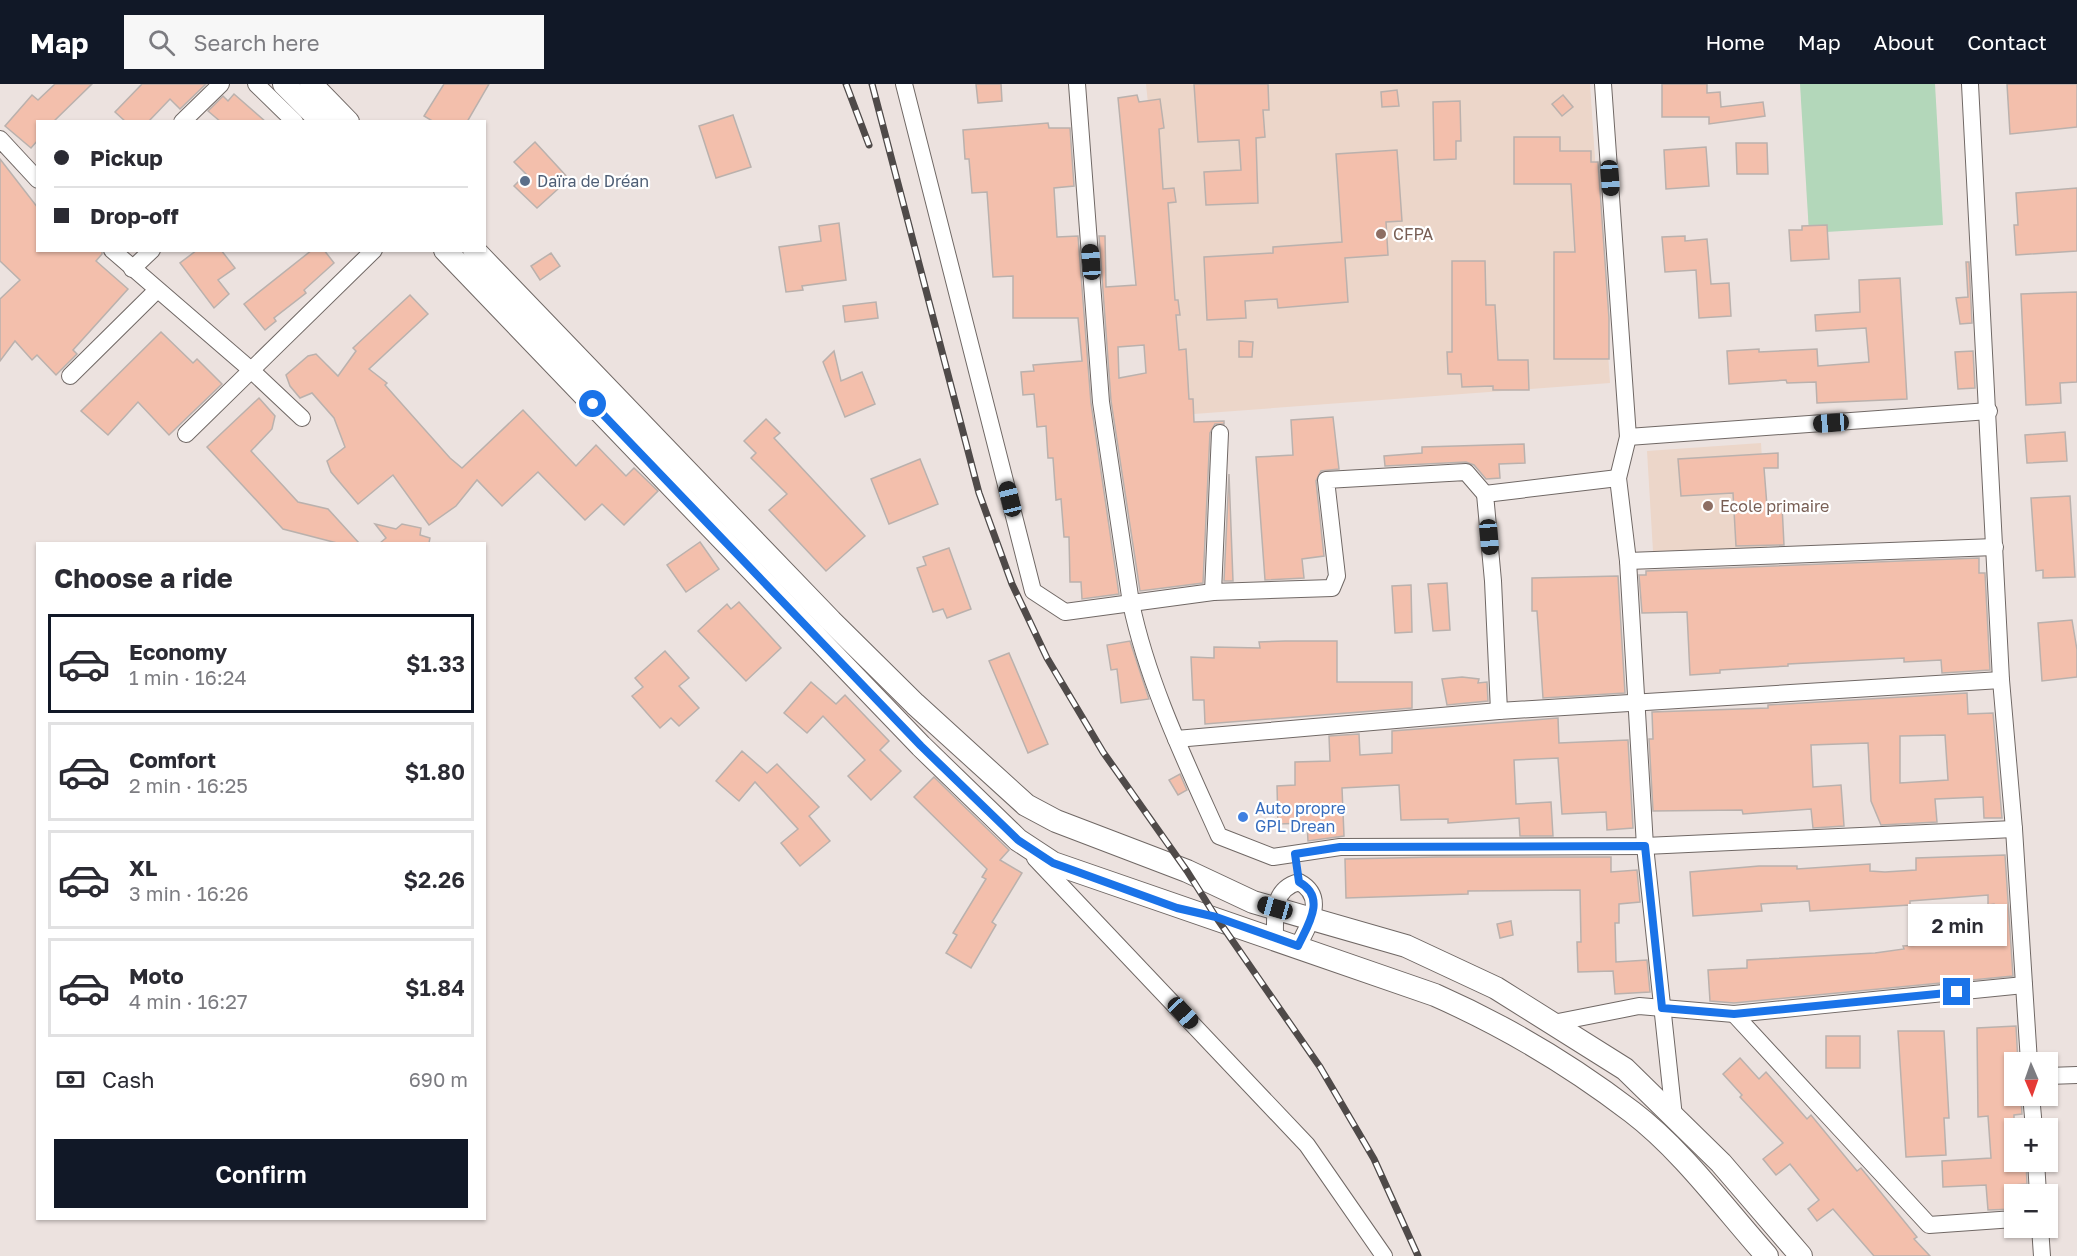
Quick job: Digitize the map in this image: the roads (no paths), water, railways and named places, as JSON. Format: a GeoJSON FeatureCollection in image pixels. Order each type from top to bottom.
{"type":"FeatureCollection","features":[{"type":"Feature","properties":{"kind":"main road"},"geometry":{"type":"LineString","coordinates":[[284,84],[320,120]]}},
{"type":"Feature","properties":{"kind":"main road"},"geometry":{"type":"LineString","coordinates":[[311,84],[346,120]]}},
{"type":"Feature","properties":{"kind":"main road"},"geometry":{"type":"LineString","coordinates":[[447,252],[921,746],[1018,840],[1053,863],[1177,908],[1216,917],[1436,995],[1487,1018],[1559,1062],[1634,1113],[1677,1155],[1767,1256]]}},
{"type":"Feature","properties":{"kind":"main road"},"geometry":{"type":"LineString","coordinates":[[476,252],[831,621],[932,720],[1026,805],[1075,828],[1187,871],[1253,902],[1406,946],[1496,988],[1625,1069],[1721,1163],[1802,1256]]}},
{"type":"Feature","properties":{"kind":"street"},"geometry":{"type":"LineString","coordinates":[[184,120],[221,84]]}},
{"type":"Feature","properties":{"kind":"street"},"geometry":{"type":"LineString","coordinates":[[256,84],[293,120]]}},
{"type":"Feature","properties":{"kind":"street"},"geometry":{"type":"LineString","coordinates":[[904,84],[1033,591],[1065,612],[1213,592],[1332,588],[1337,576],[1326,480],[1466,472],[1485,494],[1493,581],[1499,711]]}},
{"type":"Feature","properties":{"kind":"street"},"geometry":{"type":"LineString","coordinates":[[1077,84],[1101,402],[1131,603],[1138,634],[1176,739],[1219,836],[1274,857],[1340,847],[1645,846],[2014,829]]}},
{"type":"Feature","properties":{"kind":"street"},"geometry":{"type":"LineString","coordinates":[[1603,84],[1628,437],[1618,478],[1628,561],[1645,846],[1674,1117]]}},
{"type":"Feature","properties":{"kind":"street"},"geometry":{"type":"LineString","coordinates":[[1970,84],[1989,411],[2001,680],[2014,829],[2028,1052]]}},
{"type":"Feature","properties":{"kind":"street"},"geometry":{"type":"LineString","coordinates":[[0,139],[36,178]]}},
{"type":"Feature","properties":{"kind":"street"},"geometry":{"type":"LineString","coordinates":[[114,252],[251,370],[302,418]]}},
{"type":"Feature","properties":{"kind":"street"},"geometry":{"type":"LineString","coordinates":[[132,268],[150,252]]}},
{"type":"Feature","properties":{"kind":"street"},"geometry":{"type":"LineString","coordinates":[[186,434],[372,252]]}},
{"type":"Feature","properties":{"kind":"street"},"geometry":{"type":"LineString","coordinates":[[70,376],[157,290]]}},
{"type":"Feature","properties":{"kind":"street"},"geometry":{"type":"LineString","coordinates":[[1628,437],[1989,411]]}},
{"type":"Feature","properties":{"kind":"street"},"geometry":{"type":"LineString","coordinates":[[1213,592],[1220,433]]}},
{"type":"Feature","properties":{"kind":"street"},"geometry":{"type":"LineString","coordinates":[[1485,494],[1618,478]]}},
{"type":"Feature","properties":{"kind":"street"},"geometry":{"type":"LineString","coordinates":[[1628,561],[1995,547]]}},
{"type":"Feature","properties":{"kind":"street"},"geometry":{"type":"LineString","coordinates":[[1176,739],[1637,701],[2001,680]]}},
{"type":"Feature","properties":{"kind":"street"},"geometry":{"type":"LineString","coordinates":[[1018,840],[1307,1145],[1384,1256]]}},
{"type":"Feature","properties":{"kind":"street"},"geometry":{"type":"LineString","coordinates":[[1295,854],[1299,882]]}},
{"type":"Feature","properties":{"kind":"street"},"geometry":{"type":"LineString","coordinates":[[1275,938],[1275,908],[1287,885],[1299,882],[1309,887],[1315,902],[1312,919],[1298,946]]}},
{"type":"Feature","properties":{"kind":"street"},"geometry":{"type":"LineString","coordinates":[[1553,1023],[1639,1006],[1734,1014],[2024,985]]}},
{"type":"Feature","properties":{"kind":"street"},"geometry":{"type":"LineString","coordinates":[[1734,1014],[1929,1225],[2004,1220]]}},
{"type":"Feature","properties":{"kind":"street"},"geometry":{"type":"LineString","coordinates":[[2058,1076],[2077,1075]]}},
{"type":"Feature","properties":{"kind":"street"},"geometry":{"type":"LineString","coordinates":[[2041,1238],[2042,1256]]}},
{"type":"Feature","properties":{"kind":"railway"},"geometry":{"type":"LineString","coordinates":[[846,84],[869,145]]}},
{"type":"Feature","properties":{"kind":"railway"},"geometry":{"type":"LineString","coordinates":[[872,84],[979,493],[1012,584],[1047,658],[1103,752],[1320,1067],[1374,1159],[1418,1256]]}},
{"type":"Feature","properties":{"kind":"place","name":"Daïra de Dréan"},"geometry":{"type":"Point","coordinates":[525,181]}},
{"type":"Feature","properties":{"kind":"place","name":"CFPA"},"geometry":{"type":"Point","coordinates":[1381,234]}},
{"type":"Feature","properties":{"kind":"place","name":"Ecole primaire"},"geometry":{"type":"Point","coordinates":[1708,506]}},
{"type":"Feature","properties":{"kind":"place","name":"Auto propre GPL Drean"},"geometry":{"type":"Point","coordinates":[1243,817]}}]}
